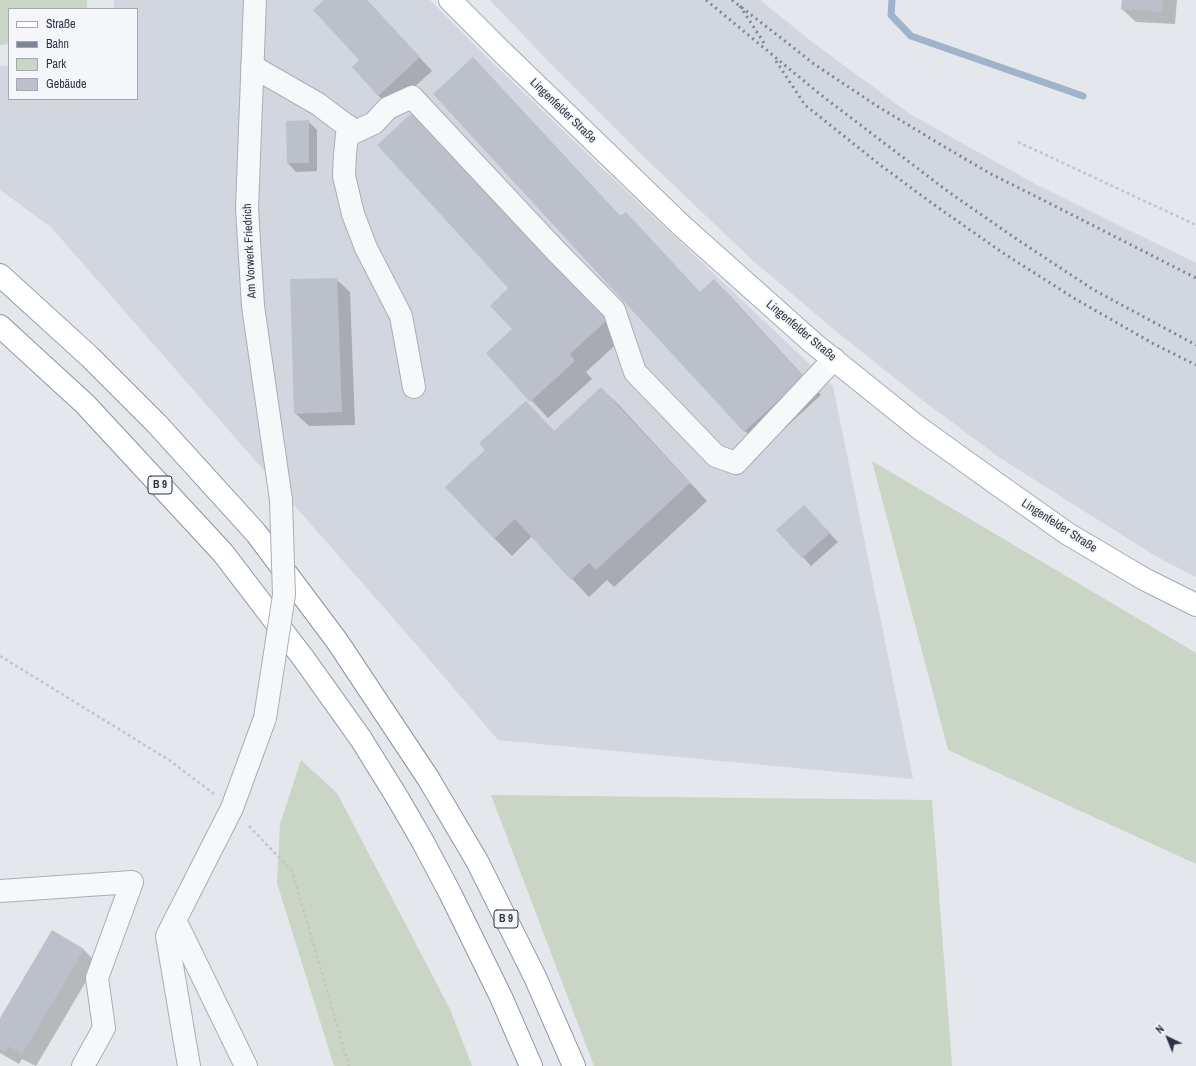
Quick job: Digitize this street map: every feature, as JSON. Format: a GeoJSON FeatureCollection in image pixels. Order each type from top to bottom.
{"type":"FeatureCollection","features":[{"type":"Feature","properties":{"kind":"main road","name":"Lingenfelder Straße"},"geometry":{"type":"LineString","coordinates":[[450,0],[682,226],[813,343],[919,428],[1068,534],[1144,579],[1196,605]]}},
{"type":"Feature","properties":{"kind":"main road","name":"B 9"},"geometry":{"type":"LineString","coordinates":[[0,276],[90,357],[162,430],[256,534],[337,641],[428,778],[477,861],[535,977],[574,1066]]}},
{"type":"Feature","properties":{"kind":"main road","name":"B 9"},"geometry":{"type":"LineString","coordinates":[[0,326],[85,404],[218,547],[304,659],[361,739],[397,796],[423,842],[501,996],[531,1066]]}},
{"type":"Feature","properties":{"kind":"street","name":"Am Vorwerk Friedrich"},"geometry":{"type":"LineString","coordinates":[[189,1066],[167,936],[232,808],[265,718],[284,595],[281,500],[253,306],[247,208],[255,0]]}},
{"type":"Feature","properties":{"kind":"street"},"geometry":{"type":"LineString","coordinates":[[252,66],[318,104],[355,132],[374,122],[388,108],[412,97],[556,251],[614,310],[635,372],[716,456],[736,463],[834,359]]}},
{"type":"Feature","properties":{"kind":"street"},"geometry":{"type":"LineString","coordinates":[[348,126],[344,176],[353,214],[366,248],[400,316],[414,387]]}},
{"type":"Feature","properties":{"kind":"street"},"geometry":{"type":"LineString","coordinates":[[0,891],[132,882],[97,978],[104,1028],[82,1066]]}},
{"type":"Feature","properties":{"kind":"street"},"geometry":{"type":"LineString","coordinates":[[175,920],[246,1066]]}},
{"type":"Feature","properties":{"kind":"path"},"geometry":{"type":"LineString","coordinates":[[1018,142],[1196,225]]}},
{"type":"Feature","properties":{"kind":"path"},"geometry":{"type":"LineString","coordinates":[[0,656],[169,760],[232,808],[292,871],[349,1066]]}},
{"type":"Feature","properties":{"kind":"shaded area"},"geometry":{"type":"Polygon","coordinates":[[[114,0],[430,0],[604,170],[833,386],[913,779],[498,740],[51,227],[0,190],[0,66],[8,65],[8,100],[138,100],[138,8],[114,8],[114,0]]]}},
{"type":"Feature","properties":{"kind":"shaded area"},"geometry":{"type":"Polygon","coordinates":[[[490,0],[760,0],[811,41],[910,114],[1037,185],[1196,263],[1196,577],[1157,557],[1000,458],[921,399],[832,328],[749,257],[642,155],[545,58],[490,0]]]}},
{"type":"Feature","properties":{"kind":"green space"},"geometry":{"type":"Polygon","coordinates":[[[0,0],[87,0],[87,8],[8,8],[8,44],[0,45],[0,0]]]}},
{"type":"Feature","properties":{"kind":"green space"},"geometry":{"type":"Polygon","coordinates":[[[872,461],[1196,653],[1196,864],[948,750],[872,461]]]}},
{"type":"Feature","properties":{"kind":"green space"},"geometry":{"type":"Polygon","coordinates":[[[301,760],[337,793],[450,1009],[472,1066],[334,1066],[277,883],[280,824],[301,760]]]}},
{"type":"Feature","properties":{"kind":"green space"},"geometry":{"type":"Polygon","coordinates":[[[491,795],[932,800],[952,1066],[594,1066],[491,795]]]}},
{"type":"Feature","properties":{"kind":"building"},"geometry":{"type":"Polygon","coordinates":[[[324,0],[367,0],[420,57],[378,96],[352,67],[359,60],[313,10],[324,0]]]}},
{"type":"Feature","properties":{"kind":"building"},"geometry":{"type":"Polygon","coordinates":[[[1122,0],[1163,0],[1162,12],[1121,9],[1122,0]]]}},
{"type":"Feature","properties":{"kind":"building"},"geometry":{"type":"Polygon","coordinates":[[[473,57],[620,216],[626,212],[700,292],[714,279],[804,377],[744,432],[433,94],[473,57]]]}},
{"type":"Feature","properties":{"kind":"building"},"geometry":{"type":"Polygon","coordinates":[[[414,111],[607,320],[570,354],[575,361],[530,402],[486,353],[512,329],[490,306],[508,288],[377,145],[414,111]]]}},
{"type":"Feature","properties":{"kind":"building"},"geometry":{"type":"Polygon","coordinates":[[[309,120],[309,163],[287,163],[286,121],[309,120]]]}},
{"type":"Feature","properties":{"kind":"building"},"geometry":{"type":"Polygon","coordinates":[[[337,278],[342,412],[294,414],[290,279],[337,278]]]}},
{"type":"Feature","properties":{"kind":"building"},"geometry":{"type":"Polygon","coordinates":[[[601,387],[690,483],[596,570],[589,563],[571,580],[515,519],[494,539],[445,487],[485,450],[479,443],[526,401],[554,431],[601,387]]]}},
{"type":"Feature","properties":{"kind":"building"},"geometry":{"type":"Polygon","coordinates":[[[804,505],[830,533],[802,558],[776,530],[804,505]]]}},
{"type":"Feature","properties":{"kind":"building"},"geometry":{"type":"Polygon","coordinates":[[[52,930],[84,949],[22,1054],[9,1046],[5,1052],[0,1049],[0,1018],[52,930]]]}},
{"type":"Feature","properties":{"kind":"waterway"},"geometry":{"type":"LineString","coordinates":[[892,0],[891,15],[911,36],[1083,96]]}},
{"type":"Feature","properties":{"kind":"railway"},"geometry":{"type":"LineString","coordinates":[[706,0],[821,95],[950,193],[1094,290],[1196,345]]}},
{"type":"Feature","properties":{"kind":"railway"},"geometry":{"type":"LineString","coordinates":[[732,0],[814,64],[877,106],[938,143],[991,174],[1196,278]]}},
{"type":"Feature","properties":{"kind":"railway"},"geometry":{"type":"LineString","coordinates":[[740,6],[766,46]]}},
{"type":"Feature","properties":{"kind":"railway"},"geometry":{"type":"LineString","coordinates":[[776,61],[805,105],[879,164],[933,204],[1003,253],[1077,300],[1154,344],[1196,365]]}}]}
